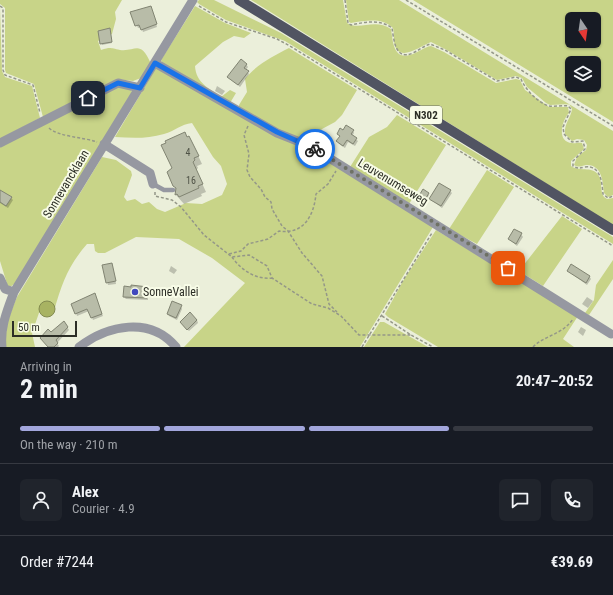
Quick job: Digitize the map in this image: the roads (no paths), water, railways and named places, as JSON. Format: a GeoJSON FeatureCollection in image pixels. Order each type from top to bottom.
{"type":"FeatureCollection","features":[{"type":"Feature","properties":{"kind":"main road","name":"N302"},"geometry":{"type":"LineString","coordinates":[[239,0],[613,230]]}},
{"type":"Feature","properties":{"kind":"street","name":"Sonnevancklaan"},"geometry":{"type":"LineString","coordinates":[[2,347],[0,336],[3,319],[14,292],[193,1]]}},
{"type":"Feature","properties":{"kind":"street","name":"Leuvenumseweg"},"geometry":{"type":"LineString","coordinates":[[155,63],[277,132],[310,146],[611,334]]}},
{"type":"Feature","properties":{"kind":"street"},"geometry":{"type":"LineString","coordinates":[[0,143],[118,83],[140,88]]}},
{"type":"Feature","properties":{"kind":"street"},"geometry":{"type":"LineString","coordinates":[[104,144],[150,173],[153,184]]}},
{"type":"Feature","properties":{"kind":"street"},"geometry":{"type":"LineString","coordinates":[[0,278],[6,289],[14,292]]}},
{"type":"Feature","properties":{"kind":"street"},"geometry":{"type":"LineString","coordinates":[[79,347],[91,338],[105,332],[130,326],[159,332],[168,338],[176,347]]}},
{"type":"Feature","properties":{"kind":"lane"},"geometry":{"type":"LineString","coordinates":[[153,184],[164,190],[173,190]]}},
{"type":"Feature","properties":{"kind":"place","name":"SonneVallei"},"geometry":{"type":"Point","coordinates":[135,292]}}]}
